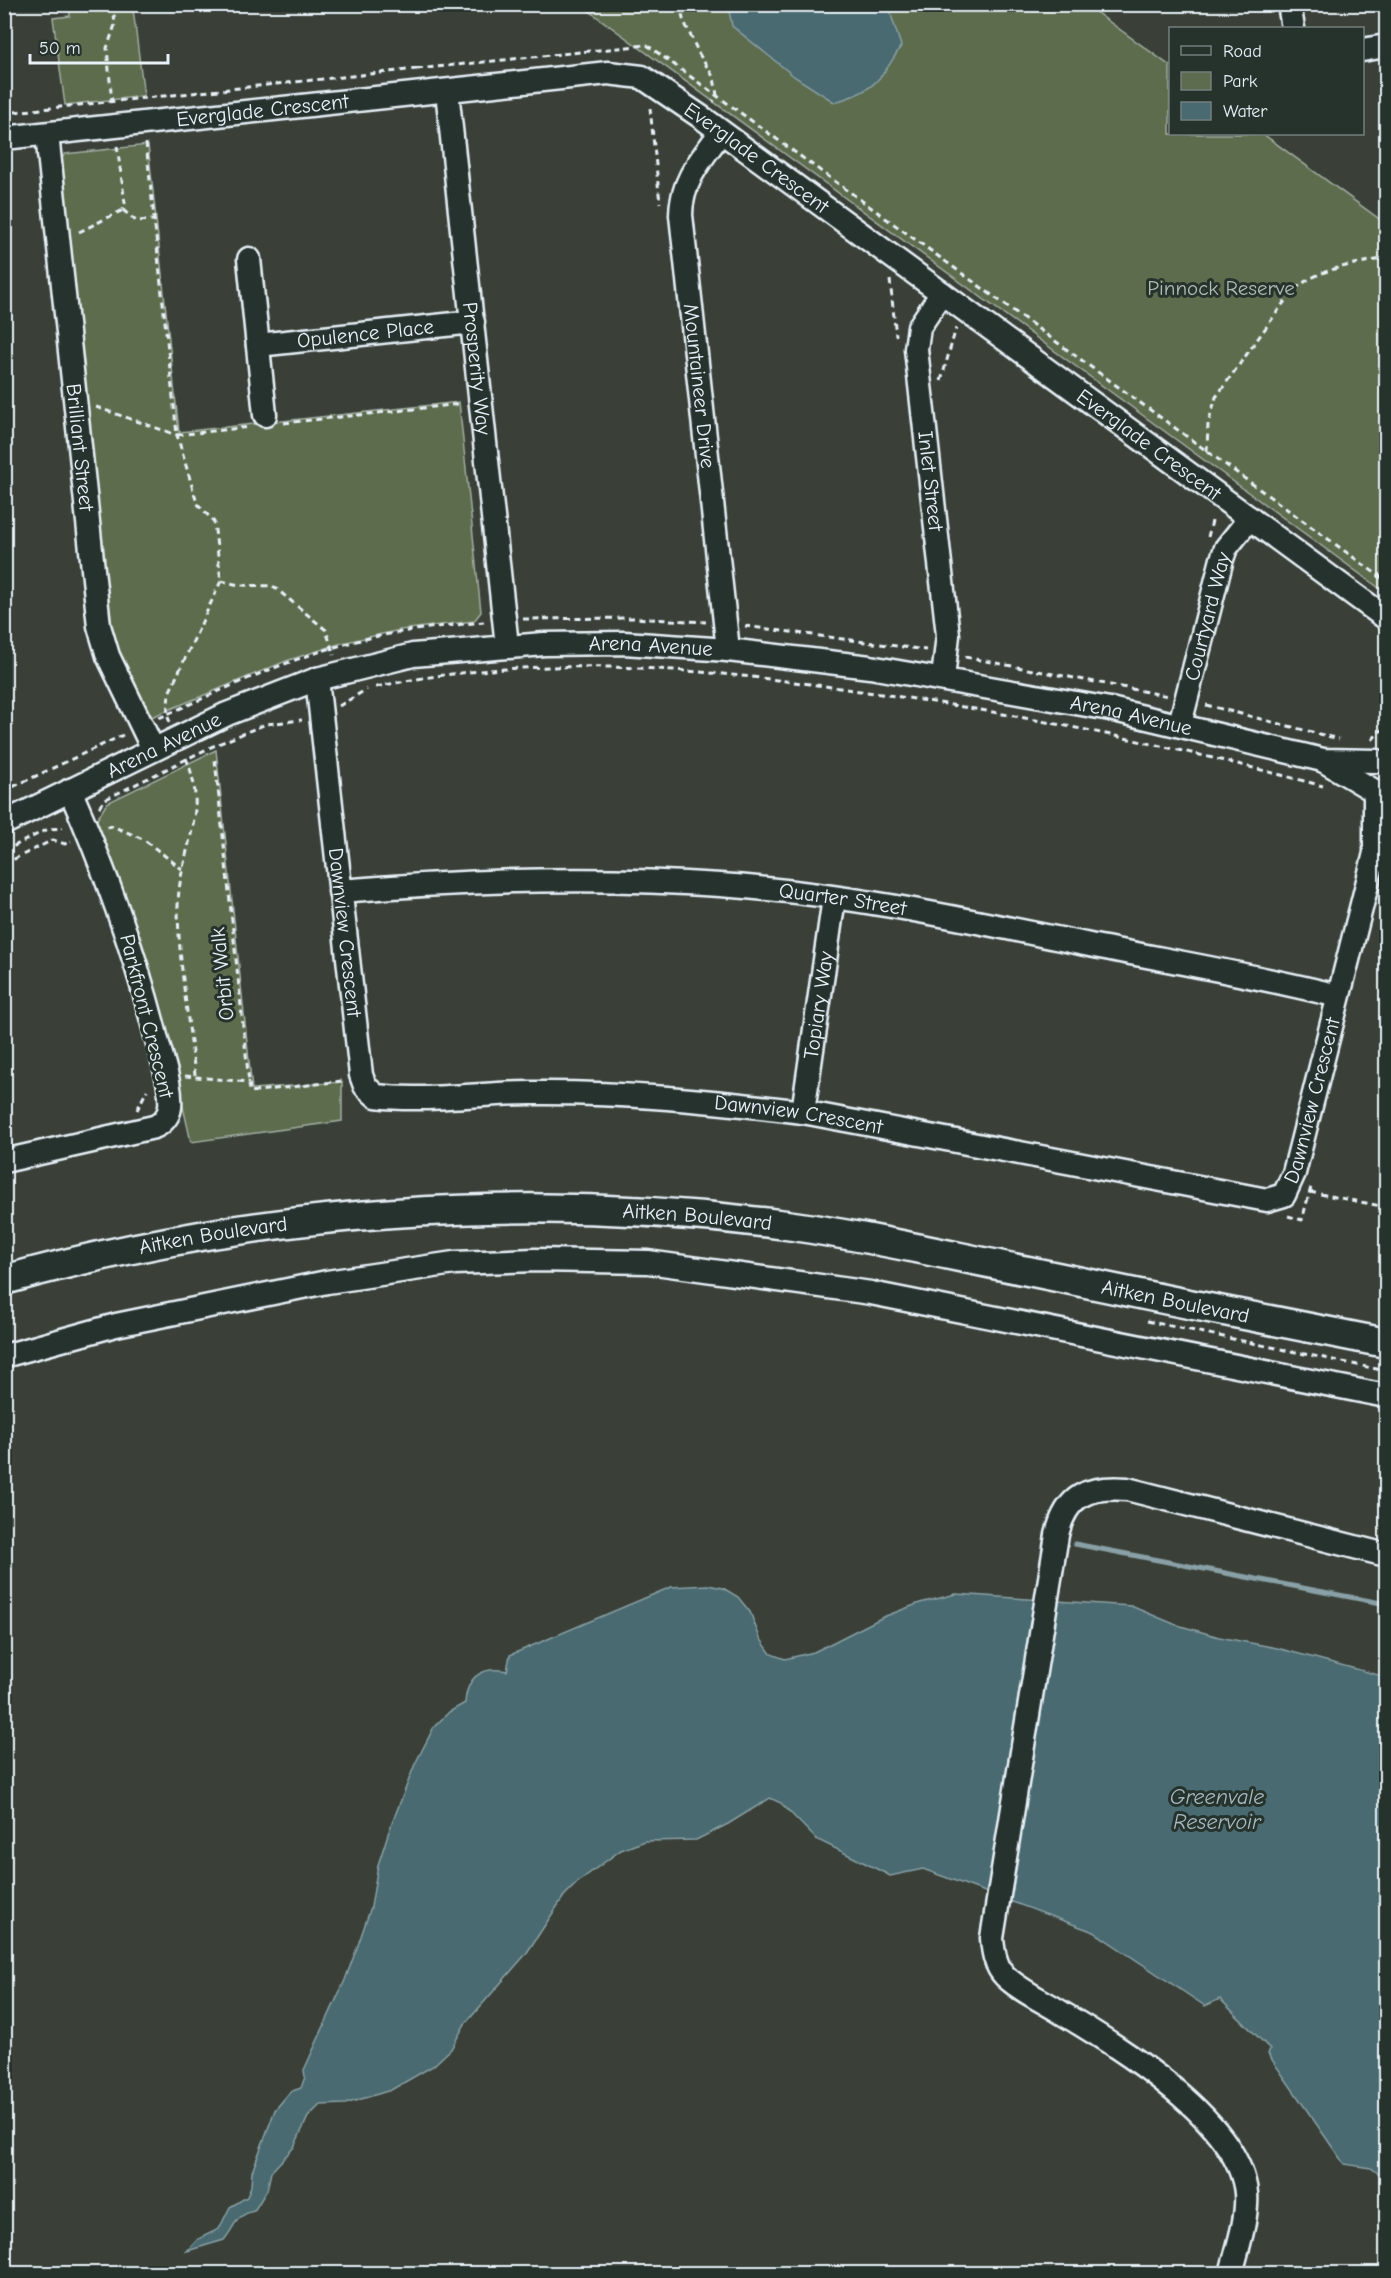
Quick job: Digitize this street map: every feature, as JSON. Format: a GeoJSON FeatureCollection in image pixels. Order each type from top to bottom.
{"type":"FeatureCollection","features":[{"type":"Feature","properties":{"kind":"main road","name":"Aitken Boulevard"},"geometry":{"type":"LineString","coordinates":[[4,1280],[173,1240],[285,1223],[451,1209],[583,1209],[708,1216],[789,1225],[1386,1343]]}},
{"type":"Feature","properties":{"kind":"street"},"geometry":{"type":"LineString","coordinates":[[1289,4],[1293,27]]}},
{"type":"Feature","properties":{"kind":"street"},"geometry":{"type":"LineString","coordinates":[[1364,50],[1386,46]]}},
{"type":"Feature","properties":{"kind":"street","name":"Everglade Crescent"},"geometry":{"type":"LineString","coordinates":[[4,138],[608,73],[632,74],[652,82],[712,125],[1386,618]]}},
{"type":"Feature","properties":{"kind":"street","name":"Prosperity Way"},"geometry":{"type":"LineString","coordinates":[[447,91],[507,646]]}},
{"type":"Feature","properties":{"kind":"street","name":"Mountaineer Drive"},"geometry":{"type":"LineString","coordinates":[[712,125],[688,179],[681,201],[681,215],[728,650]]}},
{"type":"Feature","properties":{"kind":"street","name":"Brilliant Street"},"geometry":{"type":"LineString","coordinates":[[47,134],[99,626],[108,656],[153,749]]}},
{"type":"Feature","properties":{"kind":"street"},"geometry":{"type":"LineString","coordinates":[[249,259],[265,415]]}},
{"type":"Feature","properties":{"kind":"street","name":"Inlet Street"},"geometry":{"type":"LineString","coordinates":[[942,293],[919,327],[916,349],[948,635],[943,678]]}},
{"type":"Feature","properties":{"kind":"street","name":"Opulence Place"},"geometry":{"type":"LineString","coordinates":[[258,345],[472,322]]}},
{"type":"Feature","properties":{"kind":"street","name":"Courtyard Way"},"geometry":{"type":"LineString","coordinates":[[1180,724],[1222,559],[1226,548],[1250,518]]}},
{"type":"Feature","properties":{"kind":"street","name":"Arena Avenue"},"geometry":{"type":"LineString","coordinates":[[4,823],[227,714],[328,675],[413,655],[507,646],[624,643],[728,650],[943,678],[1180,724],[1323,760],[1377,796]]}},
{"type":"Feature","properties":{"kind":"street","name":"Dawnview Crescent"},"geometry":{"type":"LineString","coordinates":[[328,675],[332,710],[340,891],[361,1075],[365,1086],[376,1096],[583,1094],[704,1100],[803,1112],[1272,1200],[1284,1195],[1291,1184],[1338,996],[1381,843],[1377,796],[1370,774],[1384,751]]}},
{"type":"Feature","properties":{"kind":"street","name":"Arena Avenue"},"geometry":{"type":"LineString","coordinates":[[1323,760],[1384,751]]}},
{"type":"Feature","properties":{"kind":"street","name":"Parkfront Crescent"},"geometry":{"type":"LineString","coordinates":[[4,1161],[158,1125],[166,1118],[170,1107],[166,1080],[131,945],[111,888],[80,837],[70,790]]}},
{"type":"Feature","properties":{"kind":"street","name":"Quarter Street"},"geometry":{"type":"LineString","coordinates":[[340,891],[458,881],[560,879],[721,885],[834,898],[958,918],[1338,996]]}},
{"type":"Feature","properties":{"kind":"street","name":"Topiary Way"},"geometry":{"type":"LineString","coordinates":[[803,1112],[834,898]]}},
{"type":"Feature","properties":{"kind":"street"},"geometry":{"type":"LineString","coordinates":[[4,1356],[116,1325],[327,1282],[454,1263],[535,1260],[648,1262],[871,1293],[1386,1396]]}},
{"type":"Feature","properties":{"kind":"street"},"geometry":{"type":"LineString","coordinates":[[1231,2274],[1242,2225],[1246,2193],[1230,2149],[1218,2130],[1197,2110],[1112,2044],[1005,1976],[993,1951],[994,1926],[1057,1535],[1066,1509],[1076,1498],[1093,1490],[1107,1487],[1138,1491],[1386,1555]]}},
{"type":"Feature","properties":{"kind":"path"},"geometry":{"type":"LineString","coordinates":[[76,236],[80,230],[123,210],[125,203],[107,48],[115,25],[113,4]]}},
{"type":"Feature","properties":{"kind":"path"},"geometry":{"type":"LineString","coordinates":[[680,4],[683,19],[699,54],[714,78],[717,95],[712,125]]}},
{"type":"Feature","properties":{"kind":"path"},"geometry":{"type":"LineString","coordinates":[[4,113],[417,69],[419,94]]}},
{"type":"Feature","properties":{"kind":"path"},"geometry":{"type":"LineString","coordinates":[[146,143],[157,142]]}},
{"type":"Feature","properties":{"kind":"path"},"geometry":{"type":"LineString","coordinates":[[123,210],[136,221],[153,220]]}},
{"type":"Feature","properties":{"kind":"path"},"geometry":{"type":"LineString","coordinates":[[1207,451],[1208,423],[1216,397],[1290,294],[1303,280],[1323,272],[1386,258]]}},
{"type":"Feature","properties":{"kind":"path"},"geometry":{"type":"LineString","coordinates":[[460,394],[461,404]]}},
{"type":"Feature","properties":{"kind":"path"},"geometry":{"type":"LineString","coordinates":[[4,791],[167,715],[170,693],[221,581],[214,522],[197,503],[177,435],[100,411],[94,404]]}},
{"type":"Feature","properties":{"kind":"path"},"geometry":{"type":"LineString","coordinates":[[221,581],[239,585],[268,585],[329,634],[328,675],[332,710]]}},
{"type":"Feature","properties":{"kind":"path"},"geometry":{"type":"LineString","coordinates":[[80,837],[106,799],[187,759],[275,721],[306,719],[332,710],[366,689],[456,674],[560,668],[709,672],[835,687],[993,711],[1187,751],[1327,787]]}},
{"type":"Feature","properties":{"kind":"path"},"geometry":{"type":"LineString","coordinates":[[1384,751],[1386,724]]}},
{"type":"Feature","properties":{"kind":"path"},"geometry":{"type":"LineString","coordinates":[[187,759],[194,780],[197,809],[182,869],[178,896],[179,930],[195,1075]]}},
{"type":"Feature","properties":{"kind":"path","name":"Orbit Walk"},"geometry":{"type":"LineString","coordinates":[[214,760],[249,1082]]}},
{"type":"Feature","properties":{"kind":"path"},"geometry":{"type":"LineString","coordinates":[[4,851],[48,830],[70,826],[80,837]]}},
{"type":"Feature","properties":{"kind":"path"},"geometry":{"type":"LineString","coordinates":[[4,864],[53,840],[65,844],[112,826],[143,839],[182,869]]}},
{"type":"Feature","properties":{"kind":"path"},"geometry":{"type":"LineString","coordinates":[[136,1110],[148,1093],[146,1084],[195,1075],[249,1082],[250,1092],[342,1082]]}},
{"type":"Feature","properties":{"kind":"path"},"geometry":{"type":"LineString","coordinates":[[1310,1192],[1386,1207]]}},
{"type":"Feature","properties":{"kind":"green space"},"geometry":{"type":"Polygon","coordinates":[[[69,5],[122,5],[123,10],[133,9],[144,96],[65,105],[53,18],[70,16],[69,5]]]}},
{"type":"Feature","properties":{"kind":"green space","name":"Pinnock Reserve"},"geometry":{"type":"Polygon","coordinates":[[[581,5],[1086,5],[1169,65],[1169,135],[1264,135],[1386,224],[1386,593],[581,5]]]}},
{"type":"Feature","properties":{"kind":"green space"},"geometry":{"type":"Polygon","coordinates":[[[148,145],[179,432],[459,402],[481,612],[474,621],[400,630],[342,643],[286,661],[149,718],[114,645],[110,630],[61,159],[65,154],[148,145]]]}},
{"type":"Feature","properties":{"kind":"green space"},"geometry":{"type":"Polygon","coordinates":[[[216,750],[252,1089],[342,1082],[342,1121],[191,1142],[150,980],[125,900],[96,821],[107,803],[216,750]]]}},
{"type":"Feature","properties":{"kind":"water"},"geometry":{"type":"Polygon","coordinates":[[[728,5],[888,5],[901,46],[875,83],[859,93],[834,102],[795,77],[732,26],[728,5]]]}},
{"type":"Feature","properties":{"kind":"water","name":"Greenvale Reservoir"},"geometry":{"type":"Polygon","coordinates":[[[708,1585],[723,1588],[738,1597],[750,1612],[760,1638],[771,1654],[785,1659],[814,1652],[883,1617],[920,1603],[956,1594],[1131,1606],[1174,1624],[1219,1637],[1277,1648],[1386,1677],[1386,2179],[1371,2168],[1344,2164],[1268,2054],[1270,2049],[1220,1999],[1205,2006],[1094,1932],[923,1869],[890,1876],[816,1839],[781,1803],[770,1798],[728,1824],[696,1840],[645,1841],[621,1850],[579,1881],[564,1896],[526,1954],[465,2024],[451,2049],[433,2066],[391,2090],[345,2104],[320,2105],[308,2117],[294,2147],[271,2172],[267,2190],[254,2211],[243,2215],[224,2240],[187,2251],[198,2239],[219,2229],[230,2207],[247,2197],[252,2172],[275,2110],[290,2092],[301,2088],[305,2077],[304,2070],[345,1980],[358,1945],[371,1907],[378,1865],[389,1831],[415,1764],[434,1727],[449,1712],[465,1703],[469,1686],[477,1675],[490,1670],[507,1671],[510,1655],[671,1587],[708,1585]]]}},
{"type":"Feature","properties":{"kind":"waterway"},"geometry":{"type":"LineString","coordinates":[[1075,1544],[1386,1604]]}}]}
